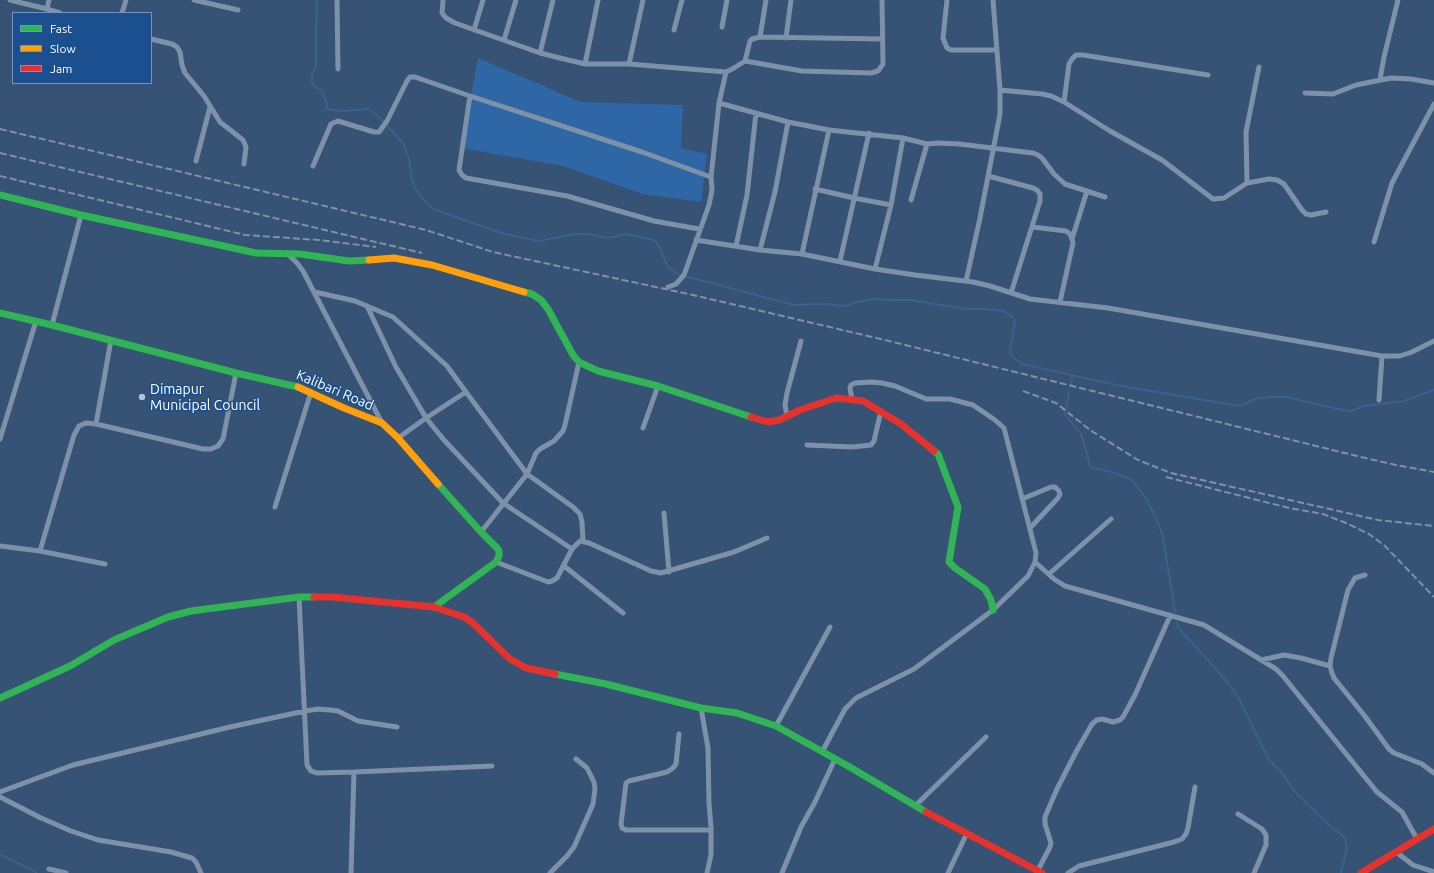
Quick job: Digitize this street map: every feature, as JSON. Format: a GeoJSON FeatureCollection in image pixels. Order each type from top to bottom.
{"type":"FeatureCollection","features":[{"type":"Feature","properties":{"kind":"main road"},"geometry":{"type":"LineString","coordinates":[[0,195],[81,215],[256,253],[300,254],[349,261],[394,258],[432,265],[532,294],[541,300],[548,309],[573,355],[579,362],[598,371],[658,386],[768,422],[779,420],[800,410],[836,398],[863,400],[901,424],[938,454],[958,507],[949,562],[955,568],[985,589],[991,600],[993,610]]}},
{"type":"Feature","properties":{"kind":"main road","name":"Kalibari Road"},"geometry":{"type":"LineString","coordinates":[[0,313],[236,373],[294,385],[344,408],[382,423],[398,438],[497,548],[499,551],[499,556],[496,562]]}},
{"type":"Feature","properties":{"kind":"main road"},"geometry":{"type":"LineString","coordinates":[[434,607],[496,562]]}},
{"type":"Feature","properties":{"kind":"main road"},"geometry":{"type":"LineString","coordinates":[[0,698],[70,666],[114,640],[168,617],[191,611],[299,597],[332,597],[434,607],[464,617],[477,627],[510,660],[526,668],[606,684],[700,708],[737,713],[776,726],[848,766],[915,806],[1039,872]]}},
{"type":"Feature","properties":{"kind":"main road"},"geometry":{"type":"LineString","coordinates":[[1367,872],[1434,828]]}},
{"type":"Feature","properties":{"kind":"street"},"geometry":{"type":"LineString","coordinates":[[10,0],[57,12]]}},
{"type":"Feature","properties":{"kind":"street"},"geometry":{"type":"LineString","coordinates":[[47,9],[49,0]]}},
{"type":"Feature","properties":{"kind":"street"},"geometry":{"type":"LineString","coordinates":[[122,12],[126,0]]}},
{"type":"Feature","properties":{"kind":"street"},"geometry":{"type":"LineString","coordinates":[[194,0],[238,10]]}},
{"type":"Feature","properties":{"kind":"street"},"geometry":{"type":"LineString","coordinates":[[337,0],[338,69]]}},
{"type":"Feature","properties":{"kind":"street"},"geometry":{"type":"LineString","coordinates":[[444,0],[442,12],[446,18],[474,30],[540,53],[585,64],[629,64],[726,72],[745,61],[802,71],[871,73],[878,70],[883,64],[882,0]]}},
{"type":"Feature","properties":{"kind":"street"},"geometry":{"type":"LineString","coordinates":[[474,30],[483,0]]}},
{"type":"Feature","properties":{"kind":"street"},"geometry":{"type":"LineString","coordinates":[[504,40],[516,0]]}},
{"type":"Feature","properties":{"kind":"street"},"geometry":{"type":"LineString","coordinates":[[540,53],[553,0]]}},
{"type":"Feature","properties":{"kind":"street"},"geometry":{"type":"LineString","coordinates":[[585,64],[598,0]]}},
{"type":"Feature","properties":{"kind":"street"},"geometry":{"type":"LineString","coordinates":[[629,64],[643,0]]}},
{"type":"Feature","properties":{"kind":"street"},"geometry":{"type":"LineString","coordinates":[[674,30],[682,0]]}},
{"type":"Feature","properties":{"kind":"street"},"geometry":{"type":"LineString","coordinates":[[722,27],[727,0]]}},
{"type":"Feature","properties":{"kind":"street"},"geometry":{"type":"LineString","coordinates":[[760,37],[766,0]]}},
{"type":"Feature","properties":{"kind":"street"},"geometry":{"type":"LineString","coordinates":[[786,38],[791,0]]}},
{"type":"Feature","properties":{"kind":"street"},"geometry":{"type":"LineString","coordinates":[[947,0],[943,38],[948,48],[951,50],[997,50]]}},
{"type":"Feature","properties":{"kind":"street"},"geometry":{"type":"LineString","coordinates":[[966,281],[1000,120],[1000,90],[993,0]]}},
{"type":"Feature","properties":{"kind":"street"},"geometry":{"type":"LineString","coordinates":[[1380,80],[1398,0]]}},
{"type":"Feature","properties":{"kind":"street"},"geometry":{"type":"LineString","coordinates":[[745,61],[750,41],[760,37],[882,39]]}},
{"type":"Feature","properties":{"kind":"street"},"geometry":{"type":"LineString","coordinates":[[152,39],[172,44],[177,47],[180,52],[185,73],[204,96],[220,122],[243,140],[246,147],[244,164]]}},
{"type":"Feature","properties":{"kind":"street"},"geometry":{"type":"LineString","coordinates":[[1064,102],[1069,64],[1076,56],[1083,55],[1208,75]]}},
{"type":"Feature","properties":{"kind":"street"},"geometry":{"type":"LineString","coordinates":[[1247,183],[1246,132],[1259,66]]}},
{"type":"Feature","properties":{"kind":"street"},"geometry":{"type":"LineString","coordinates":[[668,287],[676,284],[684,276],[699,229],[709,205],[712,190],[711,177],[719,103],[726,72]]}},
{"type":"Feature","properties":{"kind":"street"},"geometry":{"type":"LineString","coordinates":[[313,166],[331,124],[338,121],[374,132],[380,132],[407,81],[410,77],[415,77],[642,152],[711,177]]}},
{"type":"Feature","properties":{"kind":"street"},"geometry":{"type":"LineString","coordinates":[[1305,93],[1333,94],[1356,85],[1398,78],[1434,83]]}},
{"type":"Feature","properties":{"kind":"street"},"geometry":{"type":"LineString","coordinates":[[1000,90],[1042,94],[1064,102],[1110,131],[1162,160],[1213,199],[1224,198],[1247,183],[1269,179],[1277,180],[1287,188],[1296,203],[1306,214],[1311,215],[1326,212]]}},
{"type":"Feature","properties":{"kind":"street"},"geometry":{"type":"LineString","coordinates":[[470,96],[459,170],[466,178],[567,196],[654,221],[699,229]]}},
{"type":"Feature","properties":{"kind":"street"},"geometry":{"type":"LineString","coordinates":[[719,103],[788,122],[829,130],[869,133],[903,138],[927,144],[947,143],[1026,152],[1038,155],[1060,179],[1071,186],[1105,197]]}},
{"type":"Feature","properties":{"kind":"street"},"geometry":{"type":"LineString","coordinates":[[1374,242],[1392,183],[1434,104]]}},
{"type":"Feature","properties":{"kind":"street"},"geometry":{"type":"LineString","coordinates":[[196,161],[210,107]]}},
{"type":"Feature","properties":{"kind":"street"},"geometry":{"type":"LineString","coordinates":[[736,246],[747,195],[756,113]]}},
{"type":"Feature","properties":{"kind":"street"},"geometry":{"type":"LineString","coordinates":[[760,250],[775,192],[788,122]]}},
{"type":"Feature","properties":{"kind":"street"},"geometry":{"type":"LineString","coordinates":[[802,254],[829,130]]}},
{"type":"Feature","properties":{"kind":"street"},"geometry":{"type":"LineString","coordinates":[[840,261],[869,133]]}},
{"type":"Feature","properties":{"kind":"street"},"geometry":{"type":"LineString","coordinates":[[875,269],[891,205],[903,138]]}},
{"type":"Feature","properties":{"kind":"street"},"geometry":{"type":"LineString","coordinates":[[911,200],[927,144]]}},
{"type":"Feature","properties":{"kind":"street"},"geometry":{"type":"LineString","coordinates":[[988,176],[1037,190],[1040,194],[1040,201],[1011,293]]}},
{"type":"Feature","properties":{"kind":"street"},"geometry":{"type":"LineString","coordinates":[[815,189],[891,205]]}},
{"type":"Feature","properties":{"kind":"street"},"geometry":{"type":"LineString","coordinates":[[1072,239],[1087,191]]}},
{"type":"Feature","properties":{"kind":"street"},"geometry":{"type":"LineString","coordinates":[[52,325],[81,215]]}},
{"type":"Feature","properties":{"kind":"street"},"geometry":{"type":"LineString","coordinates":[[1032,226],[1066,231],[1070,234],[1072,239],[1073,243],[1060,302]]}},
{"type":"Feature","properties":{"kind":"street"},"geometry":{"type":"LineString","coordinates":[[696,240],[760,250],[802,254],[875,269],[966,281],[990,286],[1030,299],[1108,308],[1382,356],[1400,356],[1434,341]]}},
{"type":"Feature","properties":{"kind":"street"},"geometry":{"type":"LineString","coordinates":[[287,253],[303,270],[382,423]]}},
{"type":"Feature","properties":{"kind":"street"},"geometry":{"type":"LineString","coordinates":[[315,292],[343,298],[393,317],[446,366],[527,474],[573,507],[580,514],[583,541]]}},
{"type":"Feature","properties":{"kind":"street"},"geometry":{"type":"LineString","coordinates":[[367,306],[396,367],[426,418],[444,440],[503,502],[572,549]]}},
{"type":"Feature","properties":{"kind":"street"},"geometry":{"type":"LineString","coordinates":[[0,439],[36,321]]}},
{"type":"Feature","properties":{"kind":"street"},"geometry":{"type":"LineString","coordinates":[[96,424],[111,340]]}},
{"type":"Feature","properties":{"kind":"street"},"geometry":{"type":"LineString","coordinates":[[787,416],[787,393],[801,341]]}},
{"type":"Feature","properties":{"kind":"street"},"geometry":{"type":"LineString","coordinates":[[1379,400],[1382,356]]}},
{"type":"Feature","properties":{"kind":"street"},"geometry":{"type":"LineString","coordinates":[[481,532],[503,502],[527,474],[536,453],[554,441],[563,431],[579,362]]}},
{"type":"Feature","properties":{"kind":"street"},"geometry":{"type":"LineString","coordinates":[[40,551],[74,435],[79,426],[86,423],[96,424],[203,449],[211,449],[218,446],[223,439],[236,373]]}},
{"type":"Feature","properties":{"kind":"street"},"geometry":{"type":"LineString","coordinates":[[822,752],[845,709],[856,698],[914,669],[993,610],[1028,576],[1035,562],[1036,552],[1004,428],[995,420],[985,412],[957,400],[926,399],[882,382],[855,383],[851,385],[852,400]]}},
{"type":"Feature","properties":{"kind":"street"},"geometry":{"type":"LineString","coordinates":[[643,428],[658,386]]}},
{"type":"Feature","properties":{"kind":"street"},"geometry":{"type":"LineString","coordinates":[[275,506],[311,392]]}},
{"type":"Feature","properties":{"kind":"street"},"geometry":{"type":"LineString","coordinates":[[398,438],[466,392]]}},
{"type":"Feature","properties":{"kind":"street"},"geometry":{"type":"LineString","coordinates":[[807,445],[871,445],[874,441],[881,411]]}},
{"type":"Feature","properties":{"kind":"street"},"geometry":{"type":"LineString","coordinates":[[1022,499],[1051,487],[1055,487],[1060,494],[1030,528]]}},
{"type":"Feature","properties":{"kind":"street"},"geometry":{"type":"LineString","coordinates":[[664,513],[669,572]]}},
{"type":"Feature","properties":{"kind":"street"},"geometry":{"type":"LineString","coordinates":[[1049,574],[1111,519]]}},
{"type":"Feature","properties":{"kind":"street"},"geometry":{"type":"LineString","coordinates":[[496,562],[548,582],[552,582],[557,578],[572,549],[578,542],[583,541],[651,572],[661,573],[669,572],[734,552],[767,538]]}},
{"type":"Feature","properties":{"kind":"street"},"geometry":{"type":"LineString","coordinates":[[0,546],[40,551],[105,564]]}},
{"type":"Feature","properties":{"kind":"street"},"geometry":{"type":"LineString","coordinates":[[1035,562],[1060,584],[1070,588],[1204,625],[1276,669],[1377,792],[1402,812],[1417,839]]}},
{"type":"Feature","properties":{"kind":"street"},"geometry":{"type":"LineString","coordinates":[[564,566],[623,613]]}},
{"type":"Feature","properties":{"kind":"street"},"geometry":{"type":"LineString","coordinates":[[1365,575],[1355,578],[1348,590],[1330,666],[1334,678],[1364,714],[1389,749],[1394,753],[1422,764],[1434,773]]}},
{"type":"Feature","properties":{"kind":"street"},"geometry":{"type":"LineString","coordinates":[[299,597],[307,765],[310,771],[317,773],[354,772],[492,766]]}},
{"type":"Feature","properties":{"kind":"street"},"geometry":{"type":"LineString","coordinates":[[1039,872],[1051,843],[1045,824],[1045,817],[1057,789],[1083,738],[1092,724],[1097,720],[1102,719],[1113,722],[1120,720],[1123,717],[1135,695],[1170,616]]}},
{"type":"Feature","properties":{"kind":"street"},"geometry":{"type":"LineString","coordinates":[[776,726],[830,627]]}},
{"type":"Feature","properties":{"kind":"street"},"geometry":{"type":"LineString","coordinates":[[1261,660],[1277,656],[1288,656],[1330,666]]}},
{"type":"Feature","properties":{"kind":"street"},"geometry":{"type":"LineString","coordinates":[[700,708],[708,748],[709,803],[712,830],[711,855],[707,873]]}},
{"type":"Feature","properties":{"kind":"street"},"geometry":{"type":"LineString","coordinates":[[0,792],[73,765],[230,727],[304,711],[318,709],[330,710],[358,721],[397,727]]}},
{"type":"Feature","properties":{"kind":"street"},"geometry":{"type":"LineString","coordinates":[[679,734],[676,764],[673,768],[667,772],[629,780],[626,783],[621,824],[622,828],[626,830],[712,830]]}},
{"type":"Feature","properties":{"kind":"street"},"geometry":{"type":"LineString","coordinates":[[915,806],[986,737]]}},
{"type":"Feature","properties":{"kind":"street"},"geometry":{"type":"LineString","coordinates":[[550,873],[574,848],[593,804],[595,788],[594,782],[587,768],[576,759]]}},
{"type":"Feature","properties":{"kind":"street"},"geometry":{"type":"LineString","coordinates":[[782,873],[801,827],[815,802],[835,759]]}},
{"type":"Feature","properties":{"kind":"street"},"geometry":{"type":"LineString","coordinates":[[351,873],[354,772]]}},
{"type":"Feature","properties":{"kind":"street"},"geometry":{"type":"LineString","coordinates":[[1068,873],[1079,866],[1182,839],[1188,828],[1195,787]]}},
{"type":"Feature","properties":{"kind":"street"},"geometry":{"type":"LineString","coordinates":[[0,797],[41,818],[71,831],[98,840],[171,852],[192,858],[196,862],[201,873]]}},
{"type":"Feature","properties":{"kind":"street"},"geometry":{"type":"LineString","coordinates":[[1238,814],[1262,829],[1266,835],[1266,845],[1254,873]]}},
{"type":"Feature","properties":{"kind":"street"},"geometry":{"type":"LineString","coordinates":[[948,873],[967,833]]}},
{"type":"Feature","properties":{"kind":"street"},"geometry":{"type":"LineString","coordinates":[[1396,852],[1413,865],[1434,872]]}},
{"type":"Feature","properties":{"kind":"street"},"geometry":{"type":"LineString","coordinates":[[49,869],[66,873]]}},
{"type":"Feature","properties":{"kind":"shaded area"},"geometry":{"type":"Polygon","coordinates":[[[478,58],[581,102],[683,105],[681,148],[707,154],[701,202],[642,194],[563,166],[461,148],[478,58]]]}},
{"type":"Feature","properties":{"kind":"waterway"},"geometry":{"type":"LineString","coordinates":[[317,0],[316,66],[312,75],[312,84],[322,91],[327,103],[326,109],[342,111],[368,109],[375,113],[403,143],[409,159],[412,180],[416,190],[433,209],[504,234],[539,241],[575,234],[589,234],[608,238],[626,234],[653,240],[658,244],[668,267],[677,274],[794,305],[825,304],[845,306],[875,299],[910,300],[966,309],[1004,311],[1013,317],[1015,322],[1010,349],[1011,355],[1022,364],[1116,385],[1227,404],[1240,406],[1258,398],[1286,397],[1351,411],[1364,406],[1404,401],[1434,390]]}},
{"type":"Feature","properties":{"kind":"waterway"},"geometry":{"type":"LineString","coordinates":[[1071,384],[1072,376]]}},
{"type":"Feature","properties":{"kind":"waterway"},"geometry":{"type":"LineString","coordinates":[[1069,393],[1065,414],[1081,434],[1090,467],[1115,473],[1132,480],[1147,500],[1158,523],[1163,538],[1175,612]]}},
{"type":"Feature","properties":{"kind":"waterway"},"geometry":{"type":"LineString","coordinates":[[1177,623],[1178,627],[1228,683],[1238,697],[1269,760],[1283,774],[1295,792],[1328,824],[1345,838],[1347,848],[1341,873]]}},
{"type":"Feature","properties":{"kind":"waterway"},"geometry":{"type":"LineString","coordinates":[[0,855],[35,871],[36,873]]}},
{"type":"Feature","properties":{"kind":"railway"},"geometry":{"type":"LineString","coordinates":[[0,129],[426,230],[493,252],[693,295],[885,340],[1361,457],[1434,472]]}},
{"type":"Feature","properties":{"kind":"railway"},"geometry":{"type":"LineString","coordinates":[[0,153],[422,253]]}},
{"type":"Feature","properties":{"kind":"railway"},"geometry":{"type":"LineString","coordinates":[[0,176],[245,235],[319,240],[376,247]]}},
{"type":"Feature","properties":{"kind":"railway"},"geometry":{"type":"LineString","coordinates":[[1023,391],[1056,403],[1090,430],[1138,460],[1171,473],[1378,520],[1434,526]]}},
{"type":"Feature","properties":{"kind":"railway"},"geometry":{"type":"LineString","coordinates":[[1166,477],[1289,508],[1323,514],[1346,523],[1369,534],[1385,546],[1434,597]]}},
{"type":"Feature","properties":{"kind":"traffic: fast"},"geometry":{"type":"LineString","coordinates":[[0,195],[81,215],[256,253],[300,254],[349,261],[369,260]]}},
{"type":"Feature","properties":{"kind":"traffic: fast"},"geometry":{"type":"LineString","coordinates":[[524,292],[532,294],[541,300],[548,309],[573,355],[579,362],[598,371],[658,386],[751,417]]}},
{"type":"Feature","properties":{"kind":"traffic: fast"},"geometry":{"type":"LineString","coordinates":[[0,313],[236,373],[298,387]]}},
{"type":"Feature","properties":{"kind":"traffic: fast"},"geometry":{"type":"LineString","coordinates":[[934,451],[938,454],[958,507],[949,562],[955,568],[985,589],[991,600],[993,610]]}},
{"type":"Feature","properties":{"kind":"traffic: fast"},"geometry":{"type":"LineString","coordinates":[[434,607],[496,562],[499,556],[499,551],[497,548],[438,484]]}},
{"type":"Feature","properties":{"kind":"traffic: fast"},"geometry":{"type":"LineString","coordinates":[[0,698],[70,666],[114,640],[168,617],[191,611],[299,597],[314,597]]}},
{"type":"Feature","properties":{"kind":"traffic: fast"},"geometry":{"type":"LineString","coordinates":[[555,674],[606,684],[701,708],[737,713],[776,726],[926,812]]}},
{"type":"Feature","properties":{"kind":"traffic: slow"},"geometry":{"type":"LineString","coordinates":[[369,260],[394,258],[432,265],[524,292]]}},
{"type":"Feature","properties":{"kind":"traffic: slow"},"geometry":{"type":"LineString","coordinates":[[298,387],[382,423],[398,438],[438,484]]}},
{"type":"Feature","properties":{"kind":"traffic: jam"},"geometry":{"type":"LineString","coordinates":[[751,417],[768,422],[779,420],[800,410],[836,398],[863,401],[901,424],[934,451]]}},
{"type":"Feature","properties":{"kind":"traffic: jam"},"geometry":{"type":"LineString","coordinates":[[314,597],[332,597],[434,607],[464,617],[473,623],[510,659],[526,668],[555,674]]}},
{"type":"Feature","properties":{"kind":"traffic: jam"},"geometry":{"type":"LineString","coordinates":[[926,812],[1042,873]]}},
{"type":"Feature","properties":{"kind":"traffic: jam"},"geometry":{"type":"LineString","coordinates":[[1361,873],[1434,829]]}},
{"type":"Feature","properties":{"kind":"place","name":"Dimapur Municipal Council"},"geometry":{"type":"Point","coordinates":[142,397]}}]}
